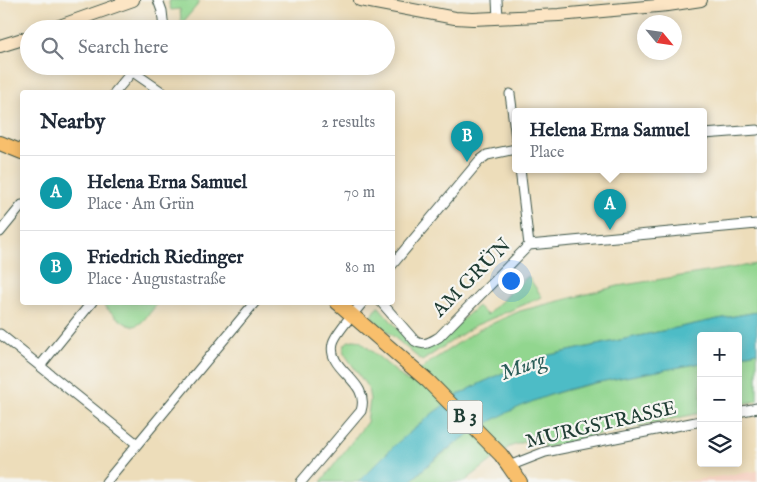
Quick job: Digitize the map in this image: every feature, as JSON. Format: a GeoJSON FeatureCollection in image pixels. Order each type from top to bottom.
{"type":"FeatureCollection","features":[{"type":"Feature","properties":{"kind":"main road"},"geometry":{"type":"LineString","coordinates":[[76,20],[133,0]]}},
{"type":"Feature","properties":{"kind":"main road"},"geometry":{"type":"LineString","coordinates":[[360,0],[455,18],[474,19],[605,11],[701,0]]}},
{"type":"Feature","properties":{"kind":"main road"},"geometry":{"type":"LineString","coordinates":[[0,46],[20,40]]}},
{"type":"Feature","properties":{"kind":"main road"},"geometry":{"type":"LineString","coordinates":[[0,143],[20,151]]}},
{"type":"Feature","properties":{"kind":"main road","name":"B 3"},"geometry":{"type":"LineString","coordinates":[[341,305],[420,373],[449,401],[505,460],[520,482]]}},
{"type":"Feature","properties":{"kind":"street"},"geometry":{"type":"LineString","coordinates":[[158,0],[163,20]]}},
{"type":"Feature","properties":{"kind":"street"},"geometry":{"type":"LineString","coordinates":[[497,0],[498,18]]}},
{"type":"Feature","properties":{"kind":"street"},"geometry":{"type":"LineString","coordinates":[[117,90],[130,75]]}},
{"type":"Feature","properties":{"kind":"street"},"geometry":{"type":"LineString","coordinates":[[142,75],[160,90]]}},
{"type":"Feature","properties":{"kind":"street"},"geometry":{"type":"LineString","coordinates":[[510,94],[512,109]]}},
{"type":"Feature","properties":{"kind":"street"},"geometry":{"type":"LineString","coordinates":[[707,134],[757,130]]}},
{"type":"Feature","properties":{"kind":"street"},"geometry":{"type":"LineString","coordinates":[[395,261],[479,161],[486,155],[512,150]]}},
{"type":"Feature","properties":{"kind":"street"},"geometry":{"type":"LineString","coordinates":[[520,173],[529,245]]}},
{"type":"Feature","properties":{"kind":"street"},"geometry":{"type":"LineString","coordinates":[[0,232],[20,207]]}},
{"type":"Feature","properties":{"kind":"street","name":"AM GRÜN"},"geometry":{"type":"LineString","coordinates":[[384,305],[414,341],[424,344],[439,336],[529,245],[757,224]]}},
{"type":"Feature","properties":{"kind":"street"},"geometry":{"type":"LineString","coordinates":[[40,366],[90,305]]}},
{"type":"Feature","properties":{"kind":"street"},"geometry":{"type":"LineString","coordinates":[[106,482],[253,305]]}},
{"type":"Feature","properties":{"kind":"street"},"geometry":{"type":"LineString","coordinates":[[301,482],[361,411],[363,406],[362,393],[339,366],[332,352],[333,343],[337,336],[361,305]]}},
{"type":"Feature","properties":{"kind":"street"},"geometry":{"type":"LineString","coordinates":[[0,334],[137,444]]}},
{"type":"Feature","properties":{"kind":"street"},"geometry":{"type":"LineString","coordinates":[[742,411],[757,408]]}},
{"type":"Feature","properties":{"kind":"street","name":"MURGSTRASSE"},"geometry":{"type":"LineString","coordinates":[[505,460],[697,422]]}},
{"type":"Feature","properties":{"kind":"shaded area"},"geometry":{"type":"Polygon","coordinates":[[[757,471],[757,482],[681,482],[757,471]]]}},
{"type":"Feature","properties":{"kind":"green space"},"geometry":{"type":"Polygon","coordinates":[[[170,0],[198,0],[200,2],[185,20],[181,20],[180,9],[171,10],[170,0]]]}},
{"type":"Feature","properties":{"kind":"green space"},"geometry":{"type":"Polygon","coordinates":[[[757,264],[757,312],[550,355],[520,365],[458,395],[358,482],[321,482],[367,422],[370,400],[368,388],[344,353],[344,346],[350,341],[360,341],[408,382],[427,364],[478,330],[520,311],[618,286],[757,264]]]}},
{"type":"Feature","properties":{"kind":"green space"},"geometry":{"type":"Polygon","coordinates":[[[528,276],[542,297],[474,326],[422,361],[373,319],[372,316],[378,306],[412,345],[417,348],[426,348],[433,345],[478,306],[487,315],[528,276]]]}},
{"type":"Feature","properties":{"kind":"green space"},"geometry":{"type":"Polygon","coordinates":[[[103,305],[156,305],[143,321],[134,326],[126,324],[103,305]]]}},
{"type":"Feature","properties":{"kind":"green space"},"geometry":{"type":"Polygon","coordinates":[[[757,352],[757,401],[742,404],[742,377],[742,355],[757,352]]]}},
{"type":"Feature","properties":{"kind":"green space"},"geometry":{"type":"Polygon","coordinates":[[[697,364],[697,414],[600,434],[545,448],[541,436],[509,447],[464,482],[411,482],[427,466],[489,421],[539,399],[619,378],[697,364]]]}},
{"type":"Feature","properties":{"kind":"water","name":"Murg"},"geometry":{"type":"Polygon","coordinates":[[[757,312],[757,352],[742,355],[742,332],[697,332],[697,364],[581,386],[534,401],[489,422],[467,435],[428,465],[410,482],[358,482],[396,444],[433,413],[458,395],[520,365],[550,355],[757,312]]]}},
{"type":"Feature","properties":{"kind":"place","name":"Friedrich Riedinger"},"geometry":{"type":"Point","coordinates":[467,162]}},
{"type":"Feature","properties":{"kind":"place","name":"Helena Erna Samuel"},"geometry":{"type":"Point","coordinates":[610,230]}}]}
